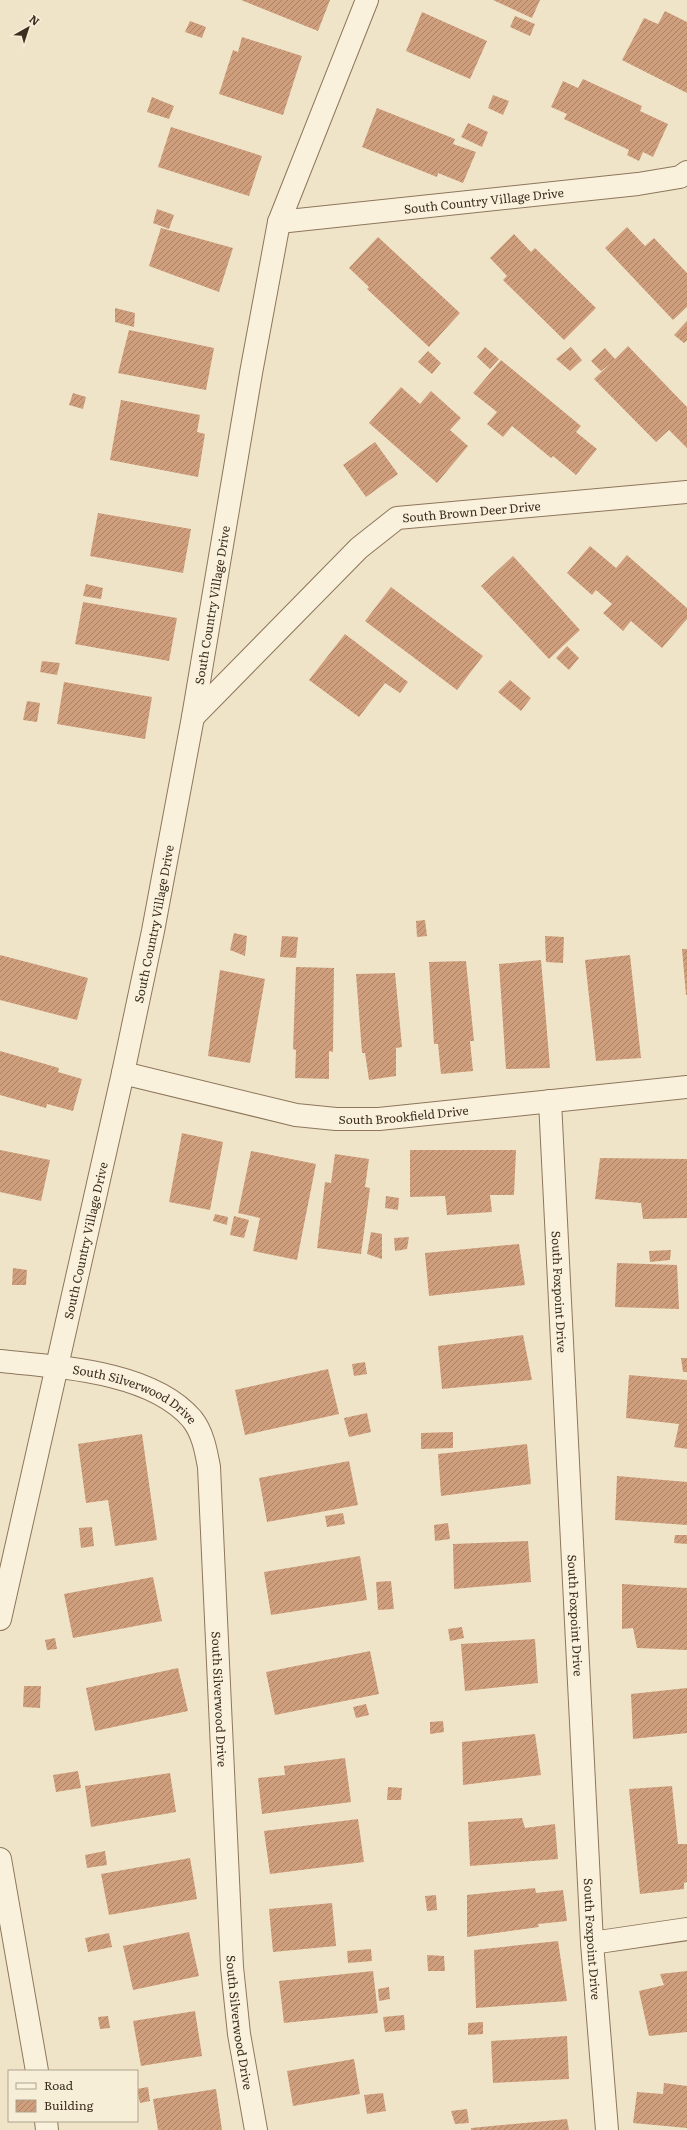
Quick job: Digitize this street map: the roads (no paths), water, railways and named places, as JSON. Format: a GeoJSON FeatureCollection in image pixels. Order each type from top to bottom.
{"type":"FeatureCollection","features":[{"type":"Feature","properties":{"kind":"street","name":"South Country Village Drive"},"geometry":{"type":"LineString","coordinates":[[0,1619],[123,1073],[154,923],[193,717],[251,373],[279,222],[367,0]]}},
{"type":"Feature","properties":{"kind":"street","name":"South Country Village Drive"},"geometry":{"type":"LineString","coordinates":[[279,222],[638,184],[680,177],[687,172]]}},
{"type":"Feature","properties":{"kind":"street","name":"South Brown Deer Drive"},"geometry":{"type":"LineString","coordinates":[[193,717],[360,548],[397,518],[687,492]]}},
{"type":"Feature","properties":{"kind":"street","name":"South Brookfield Drive"},"geometry":{"type":"LineString","coordinates":[[123,1073],[296,1115],[336,1119],[379,1119],[687,1087]]}},
{"type":"Feature","properties":{"kind":"street","name":"South Foxpoint Drive"},"geometry":{"type":"LineString","coordinates":[[550,1101],[592,1943],[607,2130]]}},
{"type":"Feature","properties":{"kind":"street","name":"South Silverwood Drive"},"geometry":{"type":"LineString","coordinates":[[0,1361],[56,1366],[120,1378],[154,1389],[174,1402],[192,1420],[205,1444],[209,1468],[232,1967],[239,2034],[256,2130]]}},
{"type":"Feature","properties":{"kind":"street"},"geometry":{"type":"LineString","coordinates":[[0,1859],[37,2070]]}},
{"type":"Feature","properties":{"kind":"street"},"geometry":{"type":"LineString","coordinates":[[592,1943],[687,1928]]}}]}
